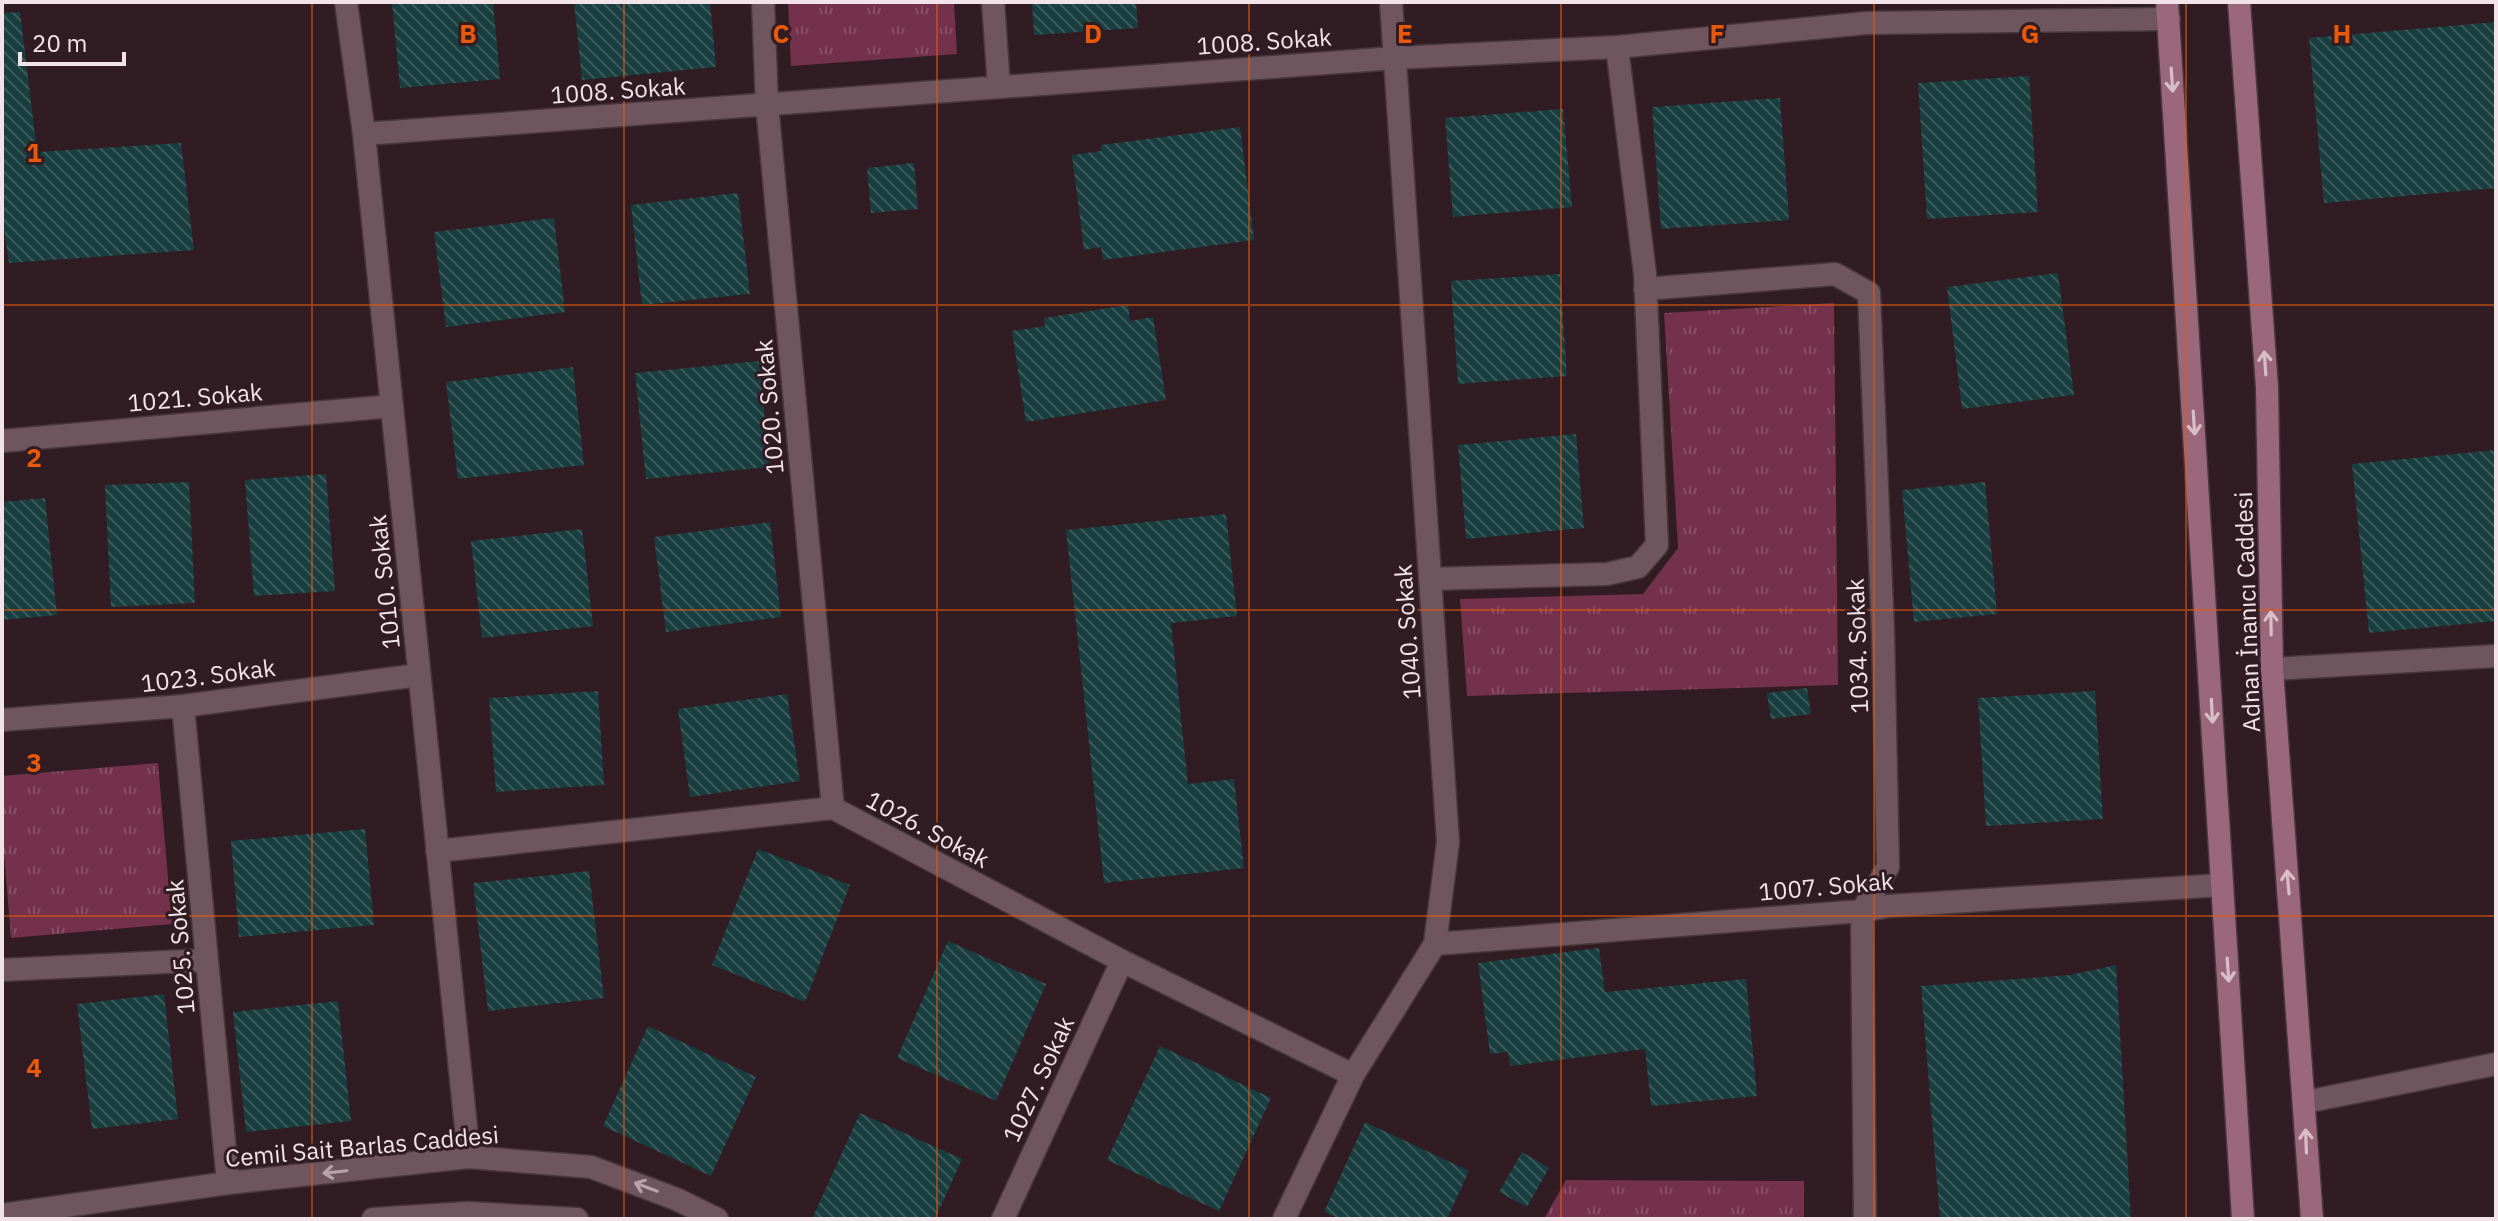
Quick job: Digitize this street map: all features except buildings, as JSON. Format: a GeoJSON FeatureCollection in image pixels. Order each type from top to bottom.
{"type":"FeatureCollection","features":[{"type":"Feature","properties":{"kind":"main road","name":"Adnan İnanıcı Caddesi"},"geometry":{"type":"LineString","coordinates":[[2239,2],[2267,387],[2272,669],[2312,1219]]}},
{"type":"Feature","properties":{"kind":"main road","name":"Adnan İnanıcı Caddesi"},"geometry":{"type":"LineString","coordinates":[[2168,11],[2243,1219]]}},
{"type":"Feature","properties":{"kind":"street","name":"1010. Sokak"},"geometry":{"type":"LineString","coordinates":[[346,2],[364,134],[469,1157]]}},
{"type":"Feature","properties":{"kind":"street","name":"1020. Sokak"},"geometry":{"type":"LineString","coordinates":[[763,2],[767,105],[833,808]]}},
{"type":"Feature","properties":{"kind":"street"},"geometry":{"type":"LineString","coordinates":[[993,2],[999,87]]}},
{"type":"Feature","properties":{"kind":"street","name":"1040. Sokak"},"geometry":{"type":"LineString","coordinates":[[1284,1219],[1353,1075],[1435,944],[1448,842],[1391,2]]}},
{"type":"Feature","properties":{"kind":"street","name":"1008. Sokak"},"geometry":{"type":"LineString","coordinates":[[364,134],[1395,58],[1617,47],[1866,13],[2168,11]]}},
{"type":"Feature","properties":{"kind":"street"},"geometry":{"type":"LineString","coordinates":[[1430,579],[1607,574],[1638,567],[1657,545],[1645,289],[1617,47]]}},
{"type":"Feature","properties":{"kind":"street","name":"1034. Sokak"},"geometry":{"type":"LineString","coordinates":[[1645,289],[1835,274],[1869,293],[1883,633],[1888,867],[1862,911]]}},
{"type":"Feature","properties":{"kind":"street","name":"1021. Sokak"},"geometry":{"type":"LineString","coordinates":[[2,441],[392,406]]}},
{"type":"Feature","properties":{"kind":"street"},"geometry":{"type":"LineString","coordinates":[[2272,669],[2496,656]]}},
{"type":"Feature","properties":{"kind":"street","name":"1023. Sokak"},"geometry":{"type":"LineString","coordinates":[[2,720],[183,706],[419,675]]}},
{"type":"Feature","properties":{"kind":"street","name":"1025. Sokak"},"geometry":{"type":"LineString","coordinates":[[183,706],[228,1183]]}},
{"type":"Feature","properties":{"kind":"street","name":"1026. Sokak"},"geometry":{"type":"LineString","coordinates":[[437,851],[833,808],[1122,961],[1353,1075]]}},
{"type":"Feature","properties":{"kind":"street","name":"1007. Sokak"},"geometry":{"type":"LineString","coordinates":[[1435,944],[1862,911],[1888,906],[2222,885]]}},
{"type":"Feature","properties":{"kind":"street"},"geometry":{"type":"LineString","coordinates":[[1862,911],[1865,1219]]}},
{"type":"Feature","properties":{"kind":"street"},"geometry":{"type":"LineString","coordinates":[[2,970],[207,960]]}},
{"type":"Feature","properties":{"kind":"street","name":"1027. Sokak"},"geometry":{"type":"LineString","coordinates":[[1003,1219],[1122,961]]}},
{"type":"Feature","properties":{"kind":"street"},"geometry":{"type":"LineString","coordinates":[[2305,1102],[2496,1064]]}},
{"type":"Feature","properties":{"kind":"street","name":"Cemil Sait Barlas Caddesi"},"geometry":{"type":"LineString","coordinates":[[2,1215],[228,1183],[469,1157],[591,1167],[676,1199],[717,1219]]}},
{"type":"Feature","properties":{"kind":"street"},"geometry":{"type":"LineString","coordinates":[[373,1219],[466,1216],[577,1219]]}},
{"type":"Feature","properties":{"kind":"green space"},"geometry":{"type":"Polygon","coordinates":[[[788,2],[954,2],[957,54],[791,66],[788,2]]]}},
{"type":"Feature","properties":{"kind":"green space"},"geometry":{"type":"Polygon","coordinates":[[[1834,303],[1838,685],[1467,696],[1460,599],[1643,594],[1678,548],[1664,313],[1834,303]]]}},
{"type":"Feature","properties":{"kind":"green space"},"geometry":{"type":"Polygon","coordinates":[[[158,763],[172,924],[11,938],[2,830],[2,776],[158,763]]]}},
{"type":"Feature","properties":{"kind":"green space"},"geometry":{"type":"Polygon","coordinates":[[[1566,1180],[1804,1181],[1804,1219],[1544,1219],[1566,1180]]]}}]}
